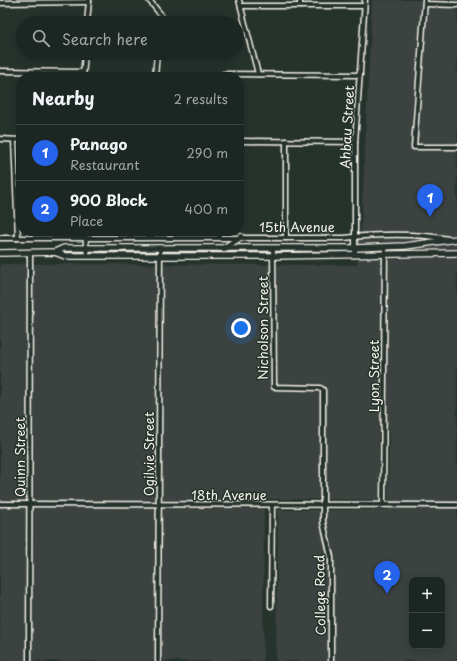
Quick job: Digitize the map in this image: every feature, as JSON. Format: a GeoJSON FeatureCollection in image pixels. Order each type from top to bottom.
{"type":"FeatureCollection","features":[{"type":"Feature","properties":{"kind":"main road"},"geometry":{"type":"LineString","coordinates":[[223,248],[241,238]]}},
{"type":"Feature","properties":{"kind":"main road","name":"15th Avenue"},"geometry":{"type":"LineString","coordinates":[[0,253],[55,252],[64,248],[355,248],[385,247],[457,239]]}},
{"type":"Feature","properties":{"kind":"main road","name":"15th Avenue"},"geometry":{"type":"LineString","coordinates":[[55,252],[65,256],[273,256],[457,253]]}},
{"type":"Feature","properties":{"kind":"street"},"geometry":{"type":"LineString","coordinates":[[149,0],[160,16]]}},
{"type":"Feature","properties":{"kind":"street"},"geometry":{"type":"LineString","coordinates":[[239,0],[244,16]]}},
{"type":"Feature","properties":{"kind":"street"},"geometry":{"type":"LineString","coordinates":[[300,0],[300,6]]}},
{"type":"Feature","properties":{"kind":"street","name":"Ahbau Street"},"geometry":{"type":"LineString","coordinates":[[355,255],[355,142],[365,0]]}},
{"type":"Feature","properties":{"kind":"street"},"geometry":{"type":"LineString","coordinates":[[0,3],[89,1],[88,16]]}},
{"type":"Feature","properties":{"kind":"street"},"geometry":{"type":"LineString","coordinates":[[457,5],[425,2],[414,147],[457,147]]}},
{"type":"Feature","properties":{"kind":"street"},"geometry":{"type":"LineString","coordinates":[[241,6],[364,6]]}},
{"type":"Feature","properties":{"kind":"street"},"geometry":{"type":"LineString","coordinates":[[244,18],[258,74]]}},
{"type":"Feature","properties":{"kind":"street"},"geometry":{"type":"LineString","coordinates":[[0,71],[84,72],[85,60]]}},
{"type":"Feature","properties":{"kind":"street"},"geometry":{"type":"LineString","coordinates":[[155,72],[156,60]]}},
{"type":"Feature","properties":{"kind":"street"},"geometry":{"type":"LineString","coordinates":[[244,74],[360,75]]}},
{"type":"Feature","properties":{"kind":"street"},"geometry":{"type":"LineString","coordinates":[[0,139],[14,140],[16,189]]}},
{"type":"Feature","properties":{"kind":"street"},"geometry":{"type":"LineString","coordinates":[[244,141],[355,142]]}},
{"type":"Feature","properties":{"kind":"street"},"geometry":{"type":"LineString","coordinates":[[286,141],[286,238]]}},
{"type":"Feature","properties":{"kind":"street","name":"15th Avenue"},"geometry":{"type":"LineString","coordinates":[[0,238],[286,238],[430,236],[450,239]]}},
{"type":"Feature","properties":{"kind":"street"},"geometry":{"type":"LineString","coordinates":[[85,237],[87,256]]}},
{"type":"Feature","properties":{"kind":"street","name":"Lyon Street"},"geometry":{"type":"LineString","coordinates":[[383,505],[385,247]]}},
{"type":"Feature","properties":{"kind":"street","name":"Ogilvie Street"},"geometry":{"type":"LineString","coordinates":[[158,661],[160,248]]}},
{"type":"Feature","properties":{"kind":"street","name":"Nicholson Street"},"geometry":{"type":"LineString","coordinates":[[273,248],[273,386],[320,388],[323,390],[324,505]]}},
{"type":"Feature","properties":{"kind":"street","name":"Quinn Street"},"geometry":{"type":"LineString","coordinates":[[29,661],[30,253]]}},
{"type":"Feature","properties":{"kind":"street","name":"18th Avenue"},"geometry":{"type":"LineString","coordinates":[[0,504],[457,506]]}},
{"type":"Feature","properties":{"kind":"street"},"geometry":{"type":"LineString","coordinates":[[271,606],[272,505]]}},
{"type":"Feature","properties":{"kind":"street","name":"College Road"},"geometry":{"type":"LineString","coordinates":[[324,505],[323,522],[331,557],[331,661]]}},
{"type":"Feature","properties":{"kind":"shaded area"},"geometry":{"type":"Polygon","coordinates":[[[372,0],[457,0],[457,661],[276,661],[278,510],[388,510],[389,427],[379,426],[379,500],[264,499],[263,661],[0,661],[0,264],[357,265],[361,231],[372,0]]]}},
{"type":"Feature","properties":{"kind":"place","name":"Panago"},"geometry":{"type":"Point","coordinates":[430,217]}},
{"type":"Feature","properties":{"kind":"place","name":"900 Block"},"geometry":{"type":"Point","coordinates":[387,594]}}]}
